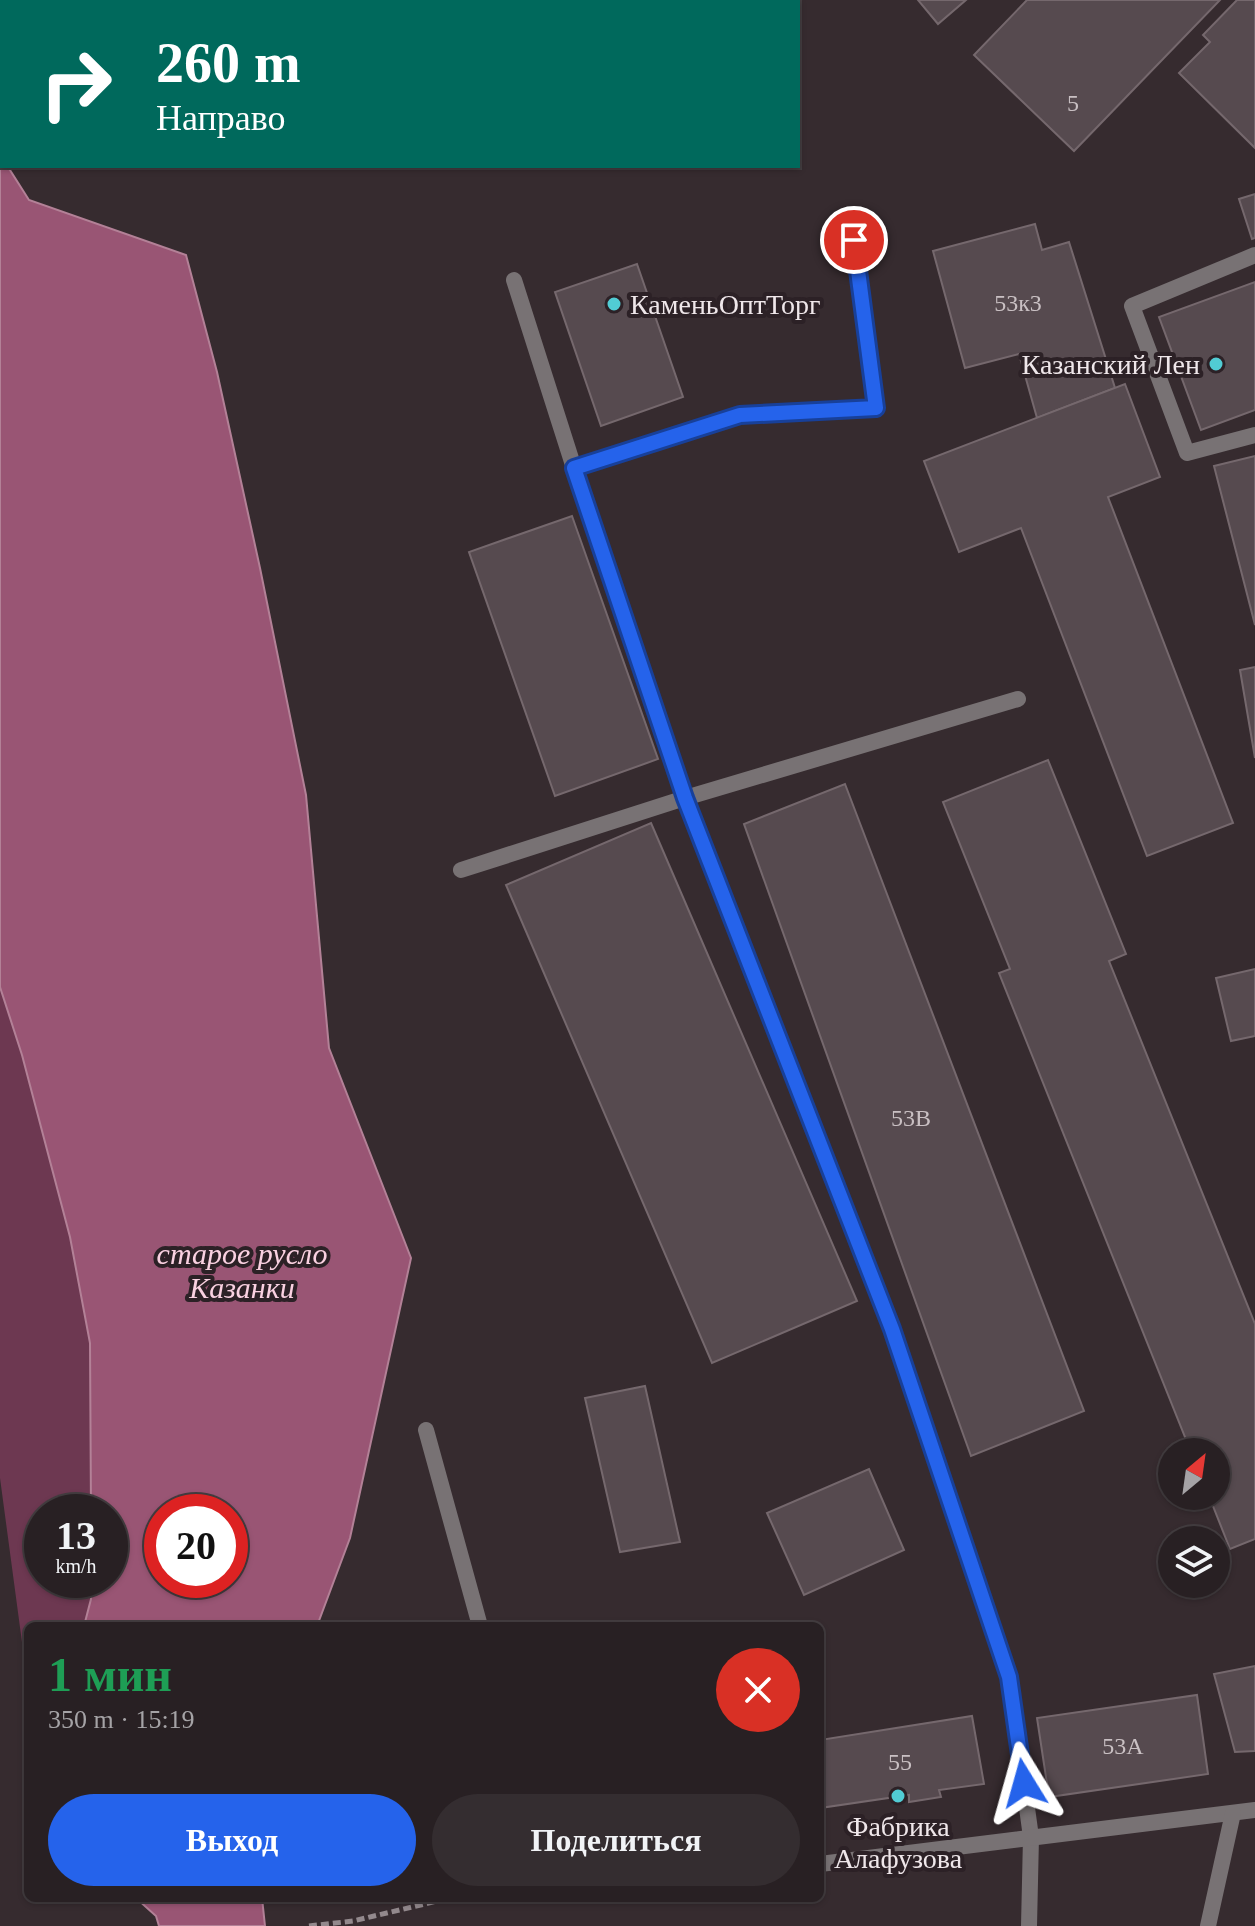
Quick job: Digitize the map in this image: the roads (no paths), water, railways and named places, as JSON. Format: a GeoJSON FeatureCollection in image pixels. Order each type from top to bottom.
{"type":"FeatureCollection","features":[{"type":"Feature","properties":{"kind":"lane"},"geometry":{"type":"LineString","coordinates":[[574,468],[740,415],[876,408],[854,240]]}},
{"type":"Feature","properties":{"kind":"lane"},"geometry":{"type":"LineString","coordinates":[[1255,255],[1132,306],[1187,453],[1255,435]]}},
{"type":"Feature","properties":{"kind":"lane"},"geometry":{"type":"LineString","coordinates":[[514,280],[685,798],[892,1329],[1004,1661],[1009,1677],[1031,1837],[1029,1926]]}},
{"type":"Feature","properties":{"kind":"lane"},"geometry":{"type":"LineString","coordinates":[[461,870],[685,798],[1018,699]]}},
{"type":"Feature","properties":{"kind":"lane"},"geometry":{"type":"LineString","coordinates":[[426,1430],[479,1622]]}},
{"type":"Feature","properties":{"kind":"lane"},"geometry":{"type":"LineString","coordinates":[[824,1863],[1255,1810]]}},
{"type":"Feature","properties":{"kind":"lane"},"geometry":{"type":"LineString","coordinates":[[1208,1926],[1233,1813]]}},
{"type":"Feature","properties":{"kind":"water","name":"старое русло Казанки"},"geometry":{"type":"Polygon","coordinates":[[[0,168],[9,168],[29,200],[186,255],[217,372],[260,568],[306,795],[329,1048],[411,1258],[350,1538],[318,1622],[85,1622],[91,1598],[128,1598],[128,1494],[91,1494],[90,1343],[70,1237],[22,1055],[0,987],[0,168]]]}},
{"type":"Feature","properties":{"kind":"water"},"geometry":{"type":"Polygon","coordinates":[[[140,1902],[262,1902],[265,1926],[159,1926],[156,1916],[140,1902]]]}},
{"type":"Feature","properties":{"kind":"place","name":"КаменьОптТорг"},"geometry":{"type":"Point","coordinates":[614,304]}},
{"type":"Feature","properties":{"kind":"place","name":"Казанский Лен"},"geometry":{"type":"Point","coordinates":[1216,364]}},
{"type":"Feature","properties":{"kind":"place","name":"Фабрика Алафузова"},"geometry":{"type":"Point","coordinates":[898,1796]}}]}
